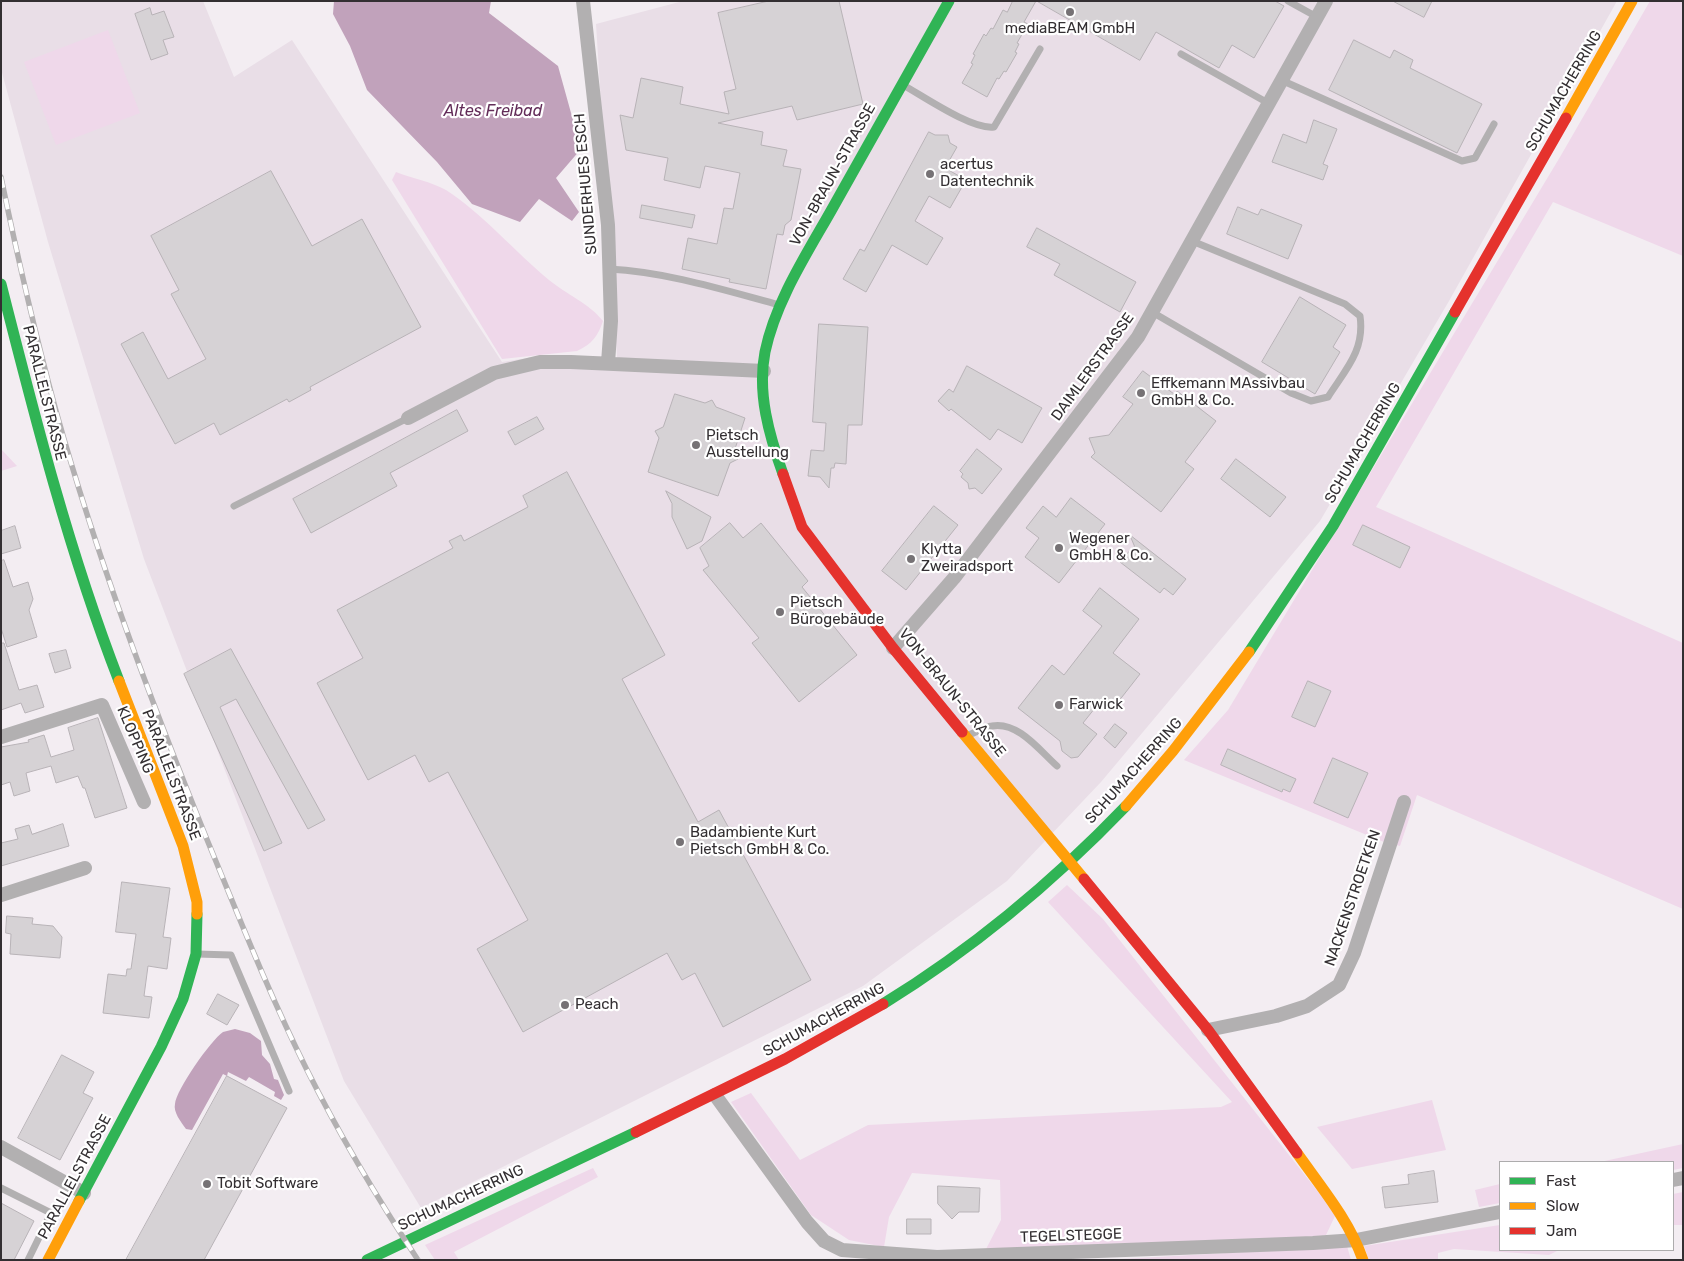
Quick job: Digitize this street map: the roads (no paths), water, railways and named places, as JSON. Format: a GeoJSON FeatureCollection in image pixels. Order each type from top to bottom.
{"type":"FeatureCollection","features":[{"type":"Feature","properties":{"kind":"main road","name":"VON-BRAUN-STRASSE"},"geometry":{"type":"LineString","coordinates":[[949,1],[781,305],[774,321],[765,353],[766,412],[772,439],[802,528],[893,648],[1069,862]]}},
{"type":"Feature","properties":{"kind":"main road","name":"SCHUMACHERRING"},"geometry":{"type":"LineString","coordinates":[[366,1260],[810,1048],[904,992],[996,926],[1069,862],[1130,802],[1174,753],[1234,676],[1321,545],[1632,1]]}},
{"type":"Feature","properties":{"kind":"main road","name":"PARALLELSTRASSE"},"geometry":{"type":"LineString","coordinates":[[1,284],[44,456],[80,572],[183,846],[197,902],[196,954],[183,999],[161,1047],[48,1260]]}},
{"type":"Feature","properties":{"kind":"main road"},"geometry":{"type":"LineString","coordinates":[[1069,862],[1208,1030],[1297,1150],[1356,1240],[1363,1260]]}},
{"type":"Feature","properties":{"kind":"street","name":"SUNDERHUES ESCH"},"geometry":{"type":"LineString","coordinates":[[583,1],[604,176],[610,269],[608,363]]}},
{"type":"Feature","properties":{"kind":"street","name":"DAIMLERSTRASSE"},"geometry":{"type":"LineString","coordinates":[[893,648],[960,570],[1138,337],[1326,1]]}},
{"type":"Feature","properties":{"kind":"street"},"geometry":{"type":"LineString","coordinates":[[408,418],[479,380],[515,367],[540,362],[608,363],[764,371]]}},
{"type":"Feature","properties":{"kind":"street","name":"KLOPPING"},"geometry":{"type":"LineString","coordinates":[[1,737],[102,705],[144,802]]}},
{"type":"Feature","properties":{"kind":"street","name":"NACKENSTROETKEN"},"geometry":{"type":"LineString","coordinates":[[1208,1030],[1276,1016],[1307,1006],[1339,985],[1354,953],[1404,802]]}},
{"type":"Feature","properties":{"kind":"street"},"geometry":{"type":"LineString","coordinates":[[1,895],[85,868]]}},
{"type":"Feature","properties":{"kind":"street","name":"TEGELSTEGGE"},"geometry":{"type":"LineString","coordinates":[[715,1095],[807,1222],[824,1241],[842,1250],[937,1257],[1356,1240],[1499,1212]]}},
{"type":"Feature","properties":{"kind":"street"},"geometry":{"type":"LineString","coordinates":[[1,1147],[84,1192]]}},
{"type":"Feature","properties":{"kind":"lane"},"geometry":{"type":"LineString","coordinates":[[1288,1],[1317,17]]}},
{"type":"Feature","properties":{"kind":"lane"},"geometry":{"type":"LineString","coordinates":[[902,85],[967,120],[986,128],[994,127],[1040,49]]}},
{"type":"Feature","properties":{"kind":"lane"},"geometry":{"type":"LineString","coordinates":[[1181,54],[1268,103]]}},
{"type":"Feature","properties":{"kind":"lane"},"geometry":{"type":"LineString","coordinates":[[1281,80],[1462,161],[1475,158],[1494,124]]}},
{"type":"Feature","properties":{"kind":"lane"},"geometry":{"type":"LineString","coordinates":[[1152,312],[1291,393],[1310,402],[1328,397],[1359,349],[1363,332],[1360,316],[1345,304],[1192,241]]}},
{"type":"Feature","properties":{"kind":"lane"},"geometry":{"type":"LineString","coordinates":[[610,269],[633,270],[714,287],[781,305]]}},
{"type":"Feature","properties":{"kind":"lane"},"geometry":{"type":"LineString","coordinates":[[234,506],[408,418]]}},
{"type":"Feature","properties":{"kind":"lane"},"geometry":{"type":"LineString","coordinates":[[966,736],[992,726],[1006,725],[1019,732],[1057,766]]}},
{"type":"Feature","properties":{"kind":"lane"},"geometry":{"type":"LineString","coordinates":[[196,954],[231,955],[289,1092]]}},
{"type":"Feature","properties":{"kind":"lane"},"geometry":{"type":"LineString","coordinates":[[1,1188],[51,1213],[28,1260]]}},
{"type":"Feature","properties":{"kind":"water","name":"Altes Freibad"},"geometry":{"type":"Polygon","coordinates":[[[334,1],[491,1],[489,13],[558,66],[581,149],[556,178],[579,212],[572,221],[539,199],[520,222],[472,204],[437,162],[367,90],[350,46],[333,14],[334,1]]]}},
{"type":"Feature","properties":{"kind":"water"},"geometry":{"type":"Polygon","coordinates":[[[235,1029],[250,1033],[261,1041],[262,1055],[270,1064],[274,1079],[278,1080],[284,1095],[281,1100],[274,1096],[275,1092],[249,1077],[246,1081],[228,1072],[227,1076],[223,1074],[192,1130],[186,1129],[175,1110],[181,1088],[195,1066],[218,1037],[223,1032],[235,1029]]]}},
{"type":"Feature","properties":{"kind":"railway"},"geometry":{"type":"LineString","coordinates":[[1,177],[34,323],[72,466],[107,575],[166,736],[243,927],[292,1040],[345,1141],[418,1260]]}},
{"type":"Feature","properties":{"kind":"place","name":"mediaBEAM GmbH"},"geometry":{"type":"Point","coordinates":[1070,12]}},
{"type":"Feature","properties":{"kind":"place","name":"acertus Datentechnik"},"geometry":{"type":"Point","coordinates":[930,174]}},
{"type":"Feature","properties":{"kind":"place","name":"Effkemann MAssivbau GmbH & Co."},"geometry":{"type":"Point","coordinates":[1141,393]}},
{"type":"Feature","properties":{"kind":"place","name":"Pietsch Ausstellung"},"geometry":{"type":"Point","coordinates":[696,445]}},
{"type":"Feature","properties":{"kind":"place","name":"Wegener GmbH & Co."},"geometry":{"type":"Point","coordinates":[1059,548]}},
{"type":"Feature","properties":{"kind":"place","name":"Klytta Zweiradsport"},"geometry":{"type":"Point","coordinates":[911,559]}},
{"type":"Feature","properties":{"kind":"place","name":"Pietsch Bürogebäude"},"geometry":{"type":"Point","coordinates":[780,612]}},
{"type":"Feature","properties":{"kind":"place","name":"Farwick"},"geometry":{"type":"Point","coordinates":[1059,705]}},
{"type":"Feature","properties":{"kind":"place","name":"Badambiente Kurt Pietsch GmbH & Co."},"geometry":{"type":"Point","coordinates":[680,842]}},
{"type":"Feature","properties":{"kind":"place","name":"Peach"},"geometry":{"type":"Point","coordinates":[565,1005]}},
{"type":"Feature","properties":{"kind":"place","name":"Tobit Software"},"geometry":{"type":"Point","coordinates":[207,1184]}}]}
